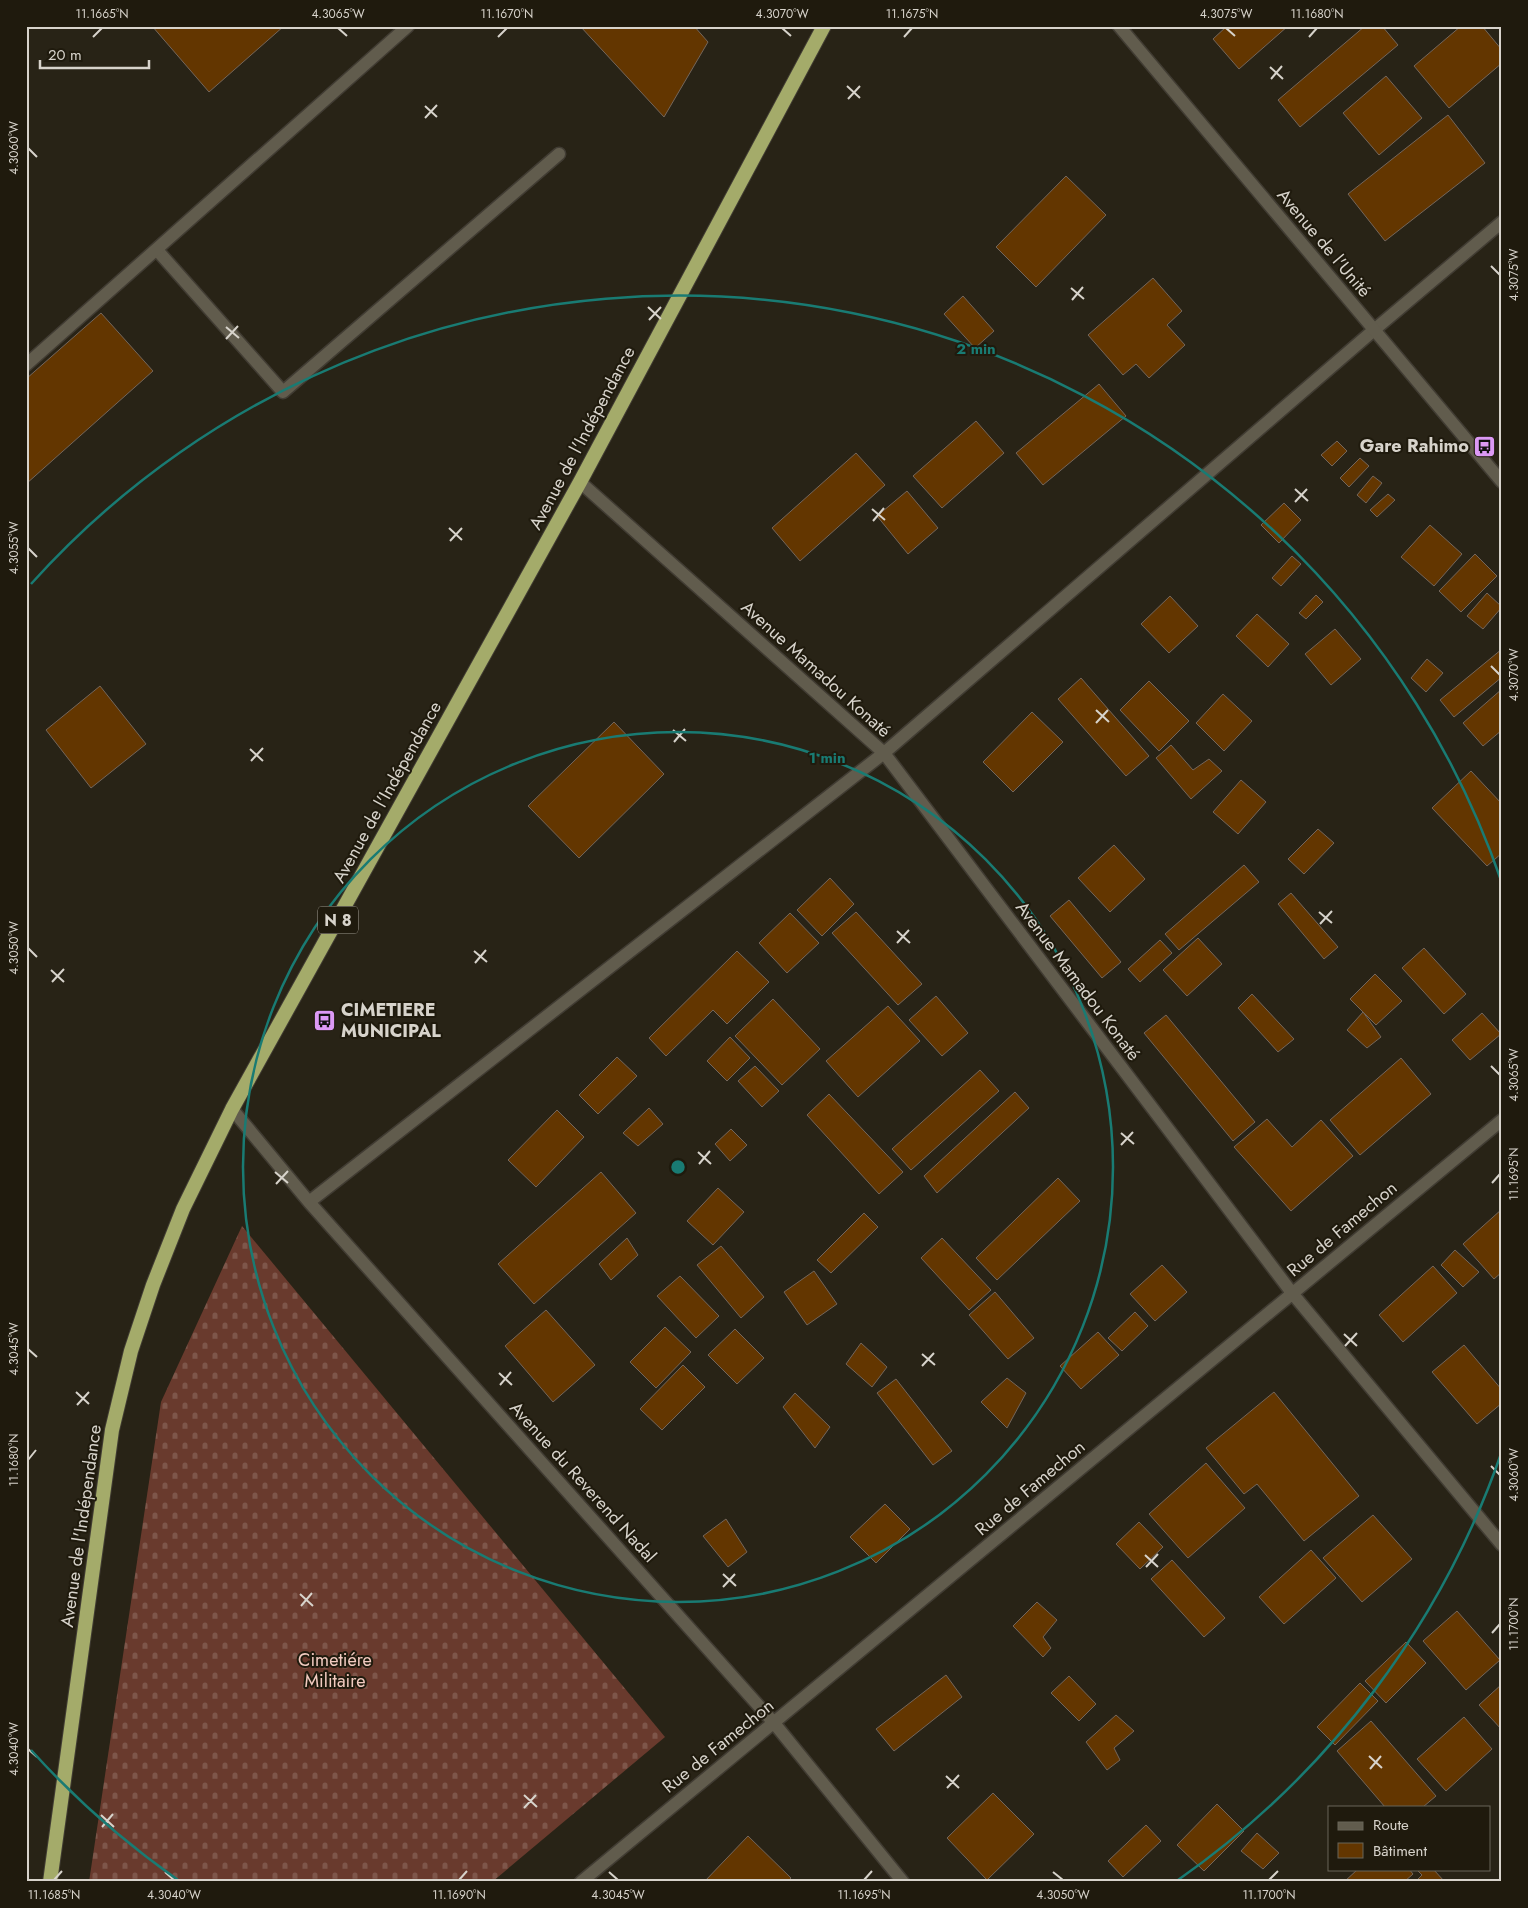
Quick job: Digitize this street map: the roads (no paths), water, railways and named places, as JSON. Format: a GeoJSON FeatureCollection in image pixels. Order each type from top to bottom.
{"type":"FeatureCollection","features":[{"type":"Feature","properties":{"kind":"highway","name":"Avenue de l'Indépendance"},"geometry":{"type":"LineString","coordinates":[[50,1882],[112,1430],[131,1351],[153,1285],[183,1209],[232,1109],[580,482],[824,26]]}},
{"type":"Feature","properties":{"kind":"street"},"geometry":{"type":"LineString","coordinates":[[26,365],[408,26]]}},
{"type":"Feature","properties":{"kind":"street","name":"Avenue de l'Unité"},"geometry":{"type":"LineString","coordinates":[[1119,26],[1502,482]]}},
{"type":"Feature","properties":{"kind":"street"},"geometry":{"type":"LineString","coordinates":[[157,250],[283,392],[558,154]]}},
{"type":"Feature","properties":{"kind":"street"},"geometry":{"type":"LineString","coordinates":[[309,1202],[884,753],[1374,330],[1502,222]]}},
{"type":"Feature","properties":{"kind":"street","name":"Avenue Mamadou Konaté"},"geometry":{"type":"LineString","coordinates":[[580,482],[884,753],[1292,1294],[1502,1545]]}},
{"type":"Feature","properties":{"kind":"street","name":"Avenue du Reverend Nadal"},"geometry":{"type":"LineString","coordinates":[[232,1109],[309,1202],[774,1723],[903,1882]]}},
{"type":"Feature","properties":{"kind":"street","name":"Rue de Famechon"},"geometry":{"type":"LineString","coordinates":[[581,1882],[1502,1120]]}},
{"type":"Feature","properties":{"kind":"place","name":"Gare Rahimo"},"geometry":{"type":"Point","coordinates":[1485,446]}},
{"type":"Feature","properties":{"kind":"place","name":"CIMETIERE MUNICIPAL"},"geometry":{"type":"Point","coordinates":[325,1020]}},
{"type":"Feature","properties":{"kind":"park label","name":"Cimetiére Militaire"},"geometry":{"type":"Point","coordinates":[335,1670]}}]}
